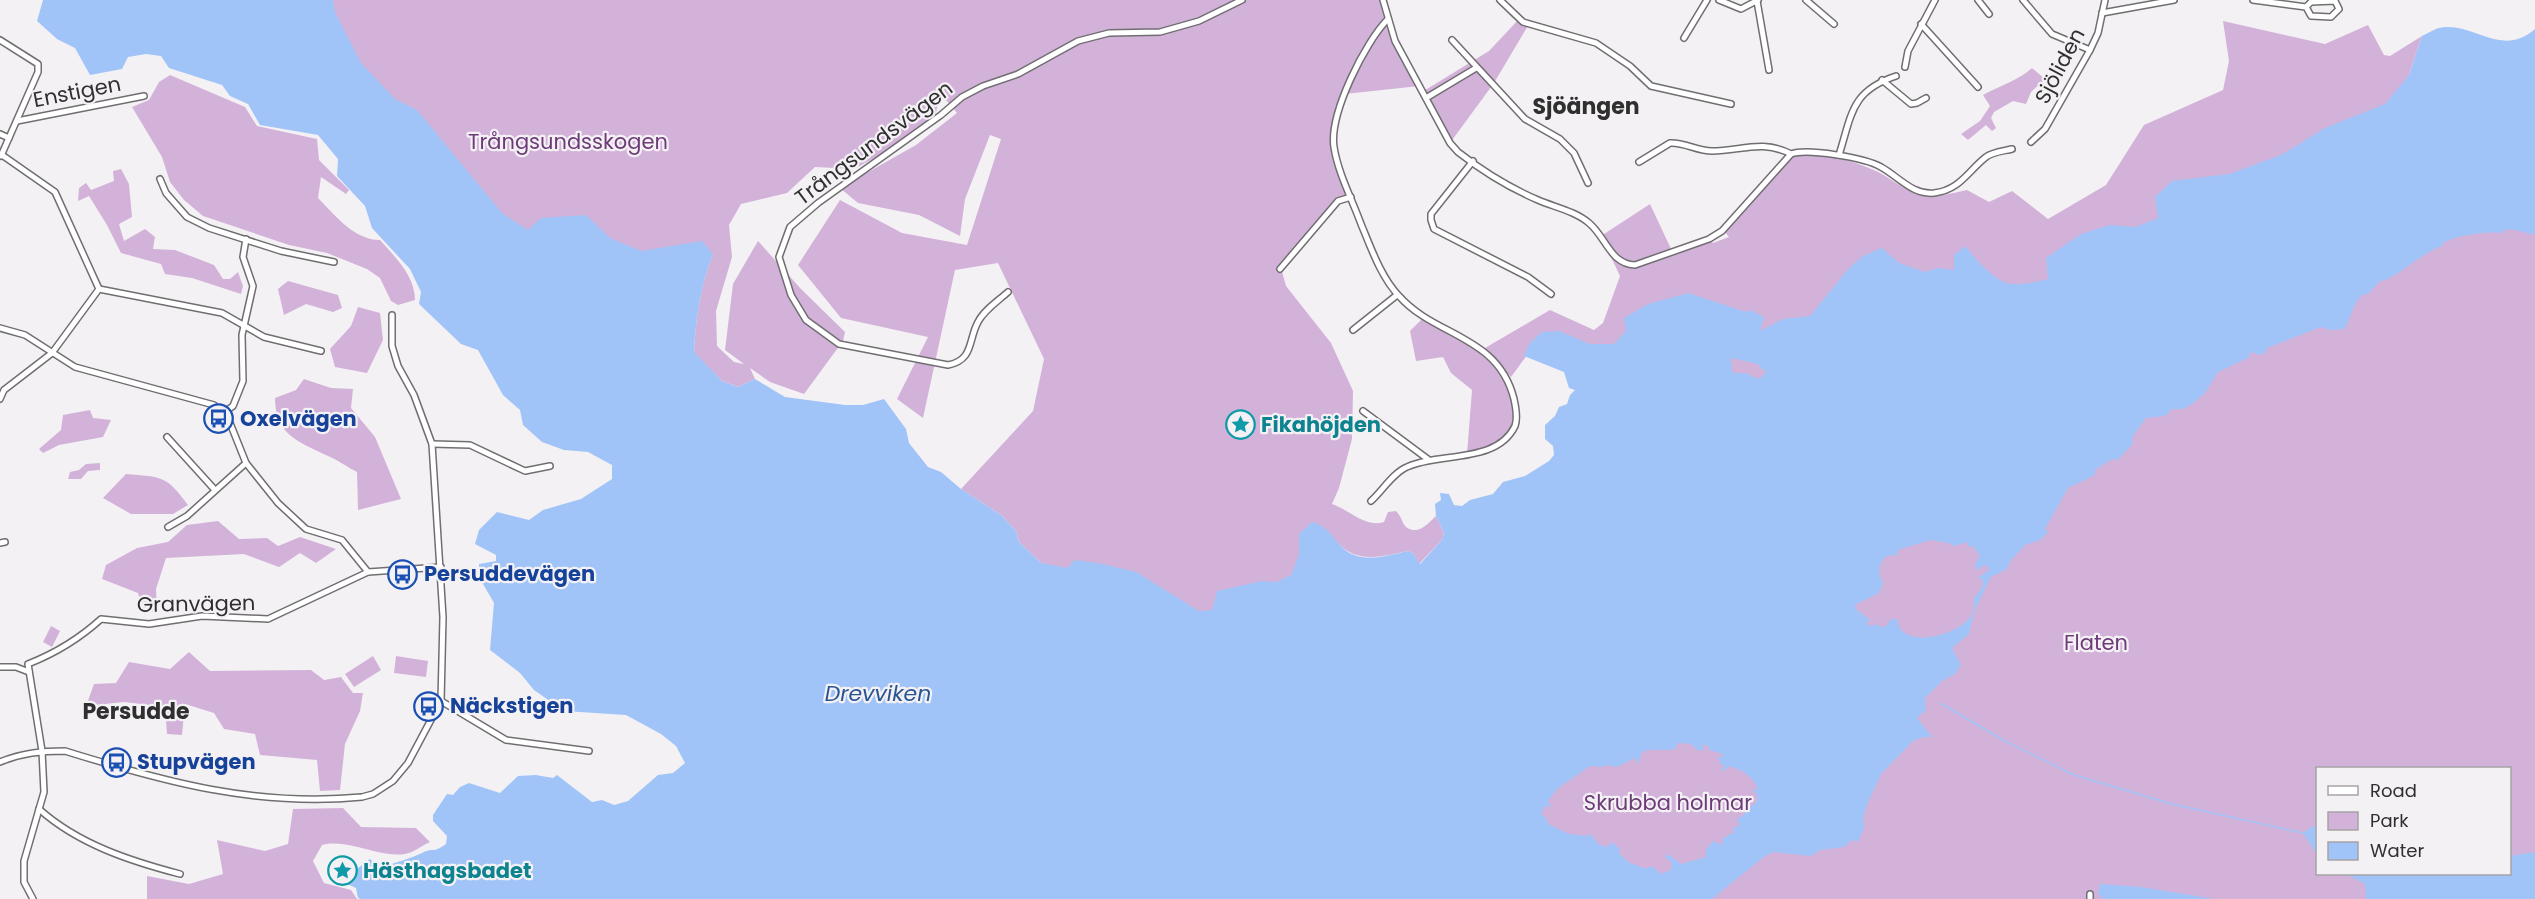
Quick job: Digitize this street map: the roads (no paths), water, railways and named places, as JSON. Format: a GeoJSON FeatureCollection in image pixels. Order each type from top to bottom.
{"type":"FeatureCollection","features":[{"type":"Feature","properties":{"kind":"street","name":"Trångsundsvägen"},"geometry":{"type":"LineString","coordinates":[[1008,292],[978,320],[972,344],[964,358],[956,364],[948,365],[838,344],[806,320],[791,295],[779,257],[790,227],[962,97],[983,86],[1018,74],[1078,41],[1108,33],[1160,32],[1199,21],[1242,0]]}},
{"type":"Feature","properties":{"kind":"street"},"geometry":{"type":"LineString","coordinates":[[1383,0],[1395,41],[1450,143],[1458,152],[1524,193],[1588,222],[1601,236],[1612,255],[1627,265],[1635,265],[1709,239],[1722,231],[1791,154],[1798,152],[1839,155],[1867,161],[1881,166],[1919,192],[1933,193],[1961,183],[1988,155],[2012,149]]}},
{"type":"Feature","properties":{"kind":"street"},"geometry":{"type":"LineString","coordinates":[[1500,0],[1523,22],[1596,43],[1630,66],[1652,86],[1731,104]]}},
{"type":"Feature","properties":{"kind":"street"},"geometry":{"type":"LineString","coordinates":[[1684,38],[1707,0]]}},
{"type":"Feature","properties":{"kind":"street"},"geometry":{"type":"LineString","coordinates":[[1719,0],[1741,9],[1757,0],[1769,70]]}},
{"type":"Feature","properties":{"kind":"street"},"geometry":{"type":"LineString","coordinates":[[1806,0],[1834,24]]}},
{"type":"Feature","properties":{"kind":"street"},"geometry":{"type":"LineString","coordinates":[[1905,67],[1908,51],[1935,0]]}},
{"type":"Feature","properties":{"kind":"street"},"geometry":{"type":"LineString","coordinates":[[1978,0],[1989,14]]}},
{"type":"Feature","properties":{"kind":"street"},"geometry":{"type":"LineString","coordinates":[[2023,0],[2052,34],[2090,50]]}},
{"type":"Feature","properties":{"kind":"street","name":"Sjöliden"},"geometry":{"type":"LineString","coordinates":[[2031,142],[2045,129],[2090,50],[2098,33],[2105,0]]}},
{"type":"Feature","properties":{"kind":"street"},"geometry":{"type":"LineString","coordinates":[[2102,12],[2174,0]]}},
{"type":"Feature","properties":{"kind":"street"},"geometry":{"type":"LineString","coordinates":[[2253,0],[2306,7]]}},
{"type":"Feature","properties":{"kind":"street"},"geometry":{"type":"LineString","coordinates":[[2336,1],[2339,9],[2331,17],[2311,16],[2306,7],[2310,2],[2336,1]]}},
{"type":"Feature","properties":{"kind":"street"},"geometry":{"type":"LineString","coordinates":[[1371,501],[1402,470],[1430,460],[1488,450],[1508,435],[1515,425],[1517,413],[1506,381],[1478,346],[1419,314],[1397,295],[1372,250],[1337,161],[1334,144],[1335,130],[1346,89],[1370,40],[1388,19]]}},
{"type":"Feature","properties":{"kind":"street"},"geometry":{"type":"LineString","coordinates":[[1921,24],[1978,87]]}},
{"type":"Feature","properties":{"kind":"street"},"geometry":{"type":"LineString","coordinates":[[0,40],[38,64],[38,72],[1,156],[55,192],[99,289]]}},
{"type":"Feature","properties":{"kind":"street"},"geometry":{"type":"LineString","coordinates":[[1452,40],[1525,119],[1560,139],[1574,153],[1588,183]]}},
{"type":"Feature","properties":{"kind":"street"},"geometry":{"type":"LineString","coordinates":[[1426,98],[1476,68]]}},
{"type":"Feature","properties":{"kind":"street"},"geometry":{"type":"LineString","coordinates":[[1839,155],[1860,96],[1876,82],[1896,76]]}},
{"type":"Feature","properties":{"kind":"street"},"geometry":{"type":"LineString","coordinates":[[1882,80],[1911,104],[1926,98]]}},
{"type":"Feature","properties":{"kind":"street","name":"Enstigen"},"geometry":{"type":"LineString","coordinates":[[17,121],[144,96]]}},
{"type":"Feature","properties":{"kind":"street"},"geometry":{"type":"LineString","coordinates":[[0,134],[9,138]]}},
{"type":"Feature","properties":{"kind":"street"},"geometry":{"type":"LineString","coordinates":[[1639,162],[1670,143],[1709,151],[1752,146],[1778,148],[1791,154]]}},
{"type":"Feature","properties":{"kind":"street"},"geometry":{"type":"LineString","coordinates":[[1473,161],[1431,214],[1434,229],[1528,277],[1551,294]]}},
{"type":"Feature","properties":{"kind":"street"},"geometry":{"type":"LineString","coordinates":[[160,179],[166,193],[187,217],[209,228],[281,251],[334,262]]}},
{"type":"Feature","properties":{"kind":"street"},"geometry":{"type":"LineString","coordinates":[[1280,269],[1338,201],[1351,197]]}},
{"type":"Feature","properties":{"kind":"street"},"geometry":{"type":"LineString","coordinates":[[222,414],[233,405],[243,381],[244,328],[253,286],[243,257],[246,239]]}},
{"type":"Feature","properties":{"kind":"street"},"geometry":{"type":"LineString","coordinates":[[99,289],[222,313],[264,338],[321,351]]}},
{"type":"Feature","properties":{"kind":"street"},"geometry":{"type":"LineString","coordinates":[[0,399],[4,390],[52,353],[99,289]]}},
{"type":"Feature","properties":{"kind":"street"},"geometry":{"type":"LineString","coordinates":[[1353,330],[1397,295]]}},
{"type":"Feature","properties":{"kind":"street"},"geometry":{"type":"LineString","coordinates":[[0,762],[15,756],[42,751],[65,751],[197,788],[280,800],[362,797],[373,794],[393,782],[408,763],[441,701],[443,617],[432,444],[414,395],[398,366],[392,346],[392,315]]}},
{"type":"Feature","properties":{"kind":"street"},"geometry":{"type":"LineString","coordinates":[[0,328],[25,335],[75,367],[214,405],[230,423],[246,463],[278,503],[306,529],[342,540],[368,572]]}},
{"type":"Feature","properties":{"kind":"street"},"geometry":{"type":"LineString","coordinates":[[1363,411],[1430,460]]}},
{"type":"Feature","properties":{"kind":"street"},"geometry":{"type":"LineString","coordinates":[[167,437],[215,490]]}},
{"type":"Feature","properties":{"kind":"street"},"geometry":{"type":"LineString","coordinates":[[432,444],[470,445],[525,471],[550,466]]}},
{"type":"Feature","properties":{"kind":"street"},"geometry":{"type":"LineString","coordinates":[[168,527],[187,516],[246,463]]}},
{"type":"Feature","properties":{"kind":"street","name":"Granvägen"},"geometry":{"type":"LineString","coordinates":[[30,672],[28,664],[50,656],[84,635],[101,619],[148,624],[202,616],[268,619],[368,572],[441,567]]}},
{"type":"Feature","properties":{"kind":"street"},"geometry":{"type":"LineString","coordinates":[[0,667],[16,667],[30,672],[42,751],[44,792],[24,861],[24,882],[33,899]]}},
{"type":"Feature","properties":{"kind":"street"},"geometry":{"type":"LineString","coordinates":[[441,701],[506,740],[589,751]]}},
{"type":"Feature","properties":{"kind":"street"},"geometry":{"type":"LineString","coordinates":[[39,809],[50,819],[86,842],[146,865],[180,874]]}},
{"type":"Feature","properties":{"kind":"water","name":"Drevviken"},"geometry":{"type":"Polygon","coordinates":[[[43,0],[333,0],[335,12],[361,63],[395,99],[417,110],[502,213],[528,230],[541,218],[586,215],[610,238],[641,251],[702,241],[713,254],[699,302],[694,352],[722,381],[738,387],[755,379],[785,397],[845,405],[863,405],[884,399],[906,429],[909,443],[928,467],[941,472],[961,489],[1001,515],[1016,531],[1019,542],[1041,563],[1067,568],[1075,560],[1136,572],[1199,611],[1212,610],[1217,591],[1262,581],[1277,582],[1291,575],[1299,555],[1299,534],[1312,522],[1325,529],[1341,546],[1356,556],[1373,558],[1408,551],[1413,553],[1420,564],[1442,540],[1444,533],[1436,516],[1435,504],[1441,500],[1440,493],[1449,494],[1454,505],[1462,506],[1470,500],[1493,494],[1503,482],[1525,476],[1549,461],[1554,455],[1553,446],[1545,439],[1545,425],[1555,416],[1559,407],[1567,404],[1570,395],[1575,390],[1569,388],[1564,372],[1524,356],[1529,344],[1542,332],[1559,331],[1590,344],[1614,344],[1626,331],[1624,318],[1648,304],[1688,293],[1746,312],[1750,310],[1764,317],[1760,331],[1783,319],[1810,316],[1849,268],[1863,256],[1882,248],[1899,263],[1925,272],[1938,268],[1954,270],[1954,255],[1965,246],[1988,271],[2004,282],[2020,284],[2048,279],[2046,258],[2081,234],[2110,225],[2135,227],[2158,218],[2155,197],[2172,181],[2229,174],[2281,155],[2325,128],[2385,104],[2409,75],[2422,36],[2437,29],[2451,27],[2464,29],[2487,37],[2510,41],[2523,37],[2535,29],[2535,235],[2511,229],[2503,233],[2471,234],[2447,241],[2442,244],[2443,246],[2436,248],[2393,276],[2380,281],[2368,294],[2362,295],[2355,304],[2345,329],[2330,330],[2321,327],[2267,348],[2265,353],[2257,355],[2253,352],[2249,354],[2250,357],[2218,372],[2205,393],[2192,404],[2183,409],[2172,409],[2165,416],[2146,418],[2133,436],[2132,445],[2117,460],[2112,459],[2095,470],[2095,475],[2068,488],[2045,529],[2048,532],[2040,540],[2025,545],[2011,560],[2007,569],[1991,577],[1975,609],[1969,634],[1952,648],[1961,665],[1955,674],[1942,681],[1925,698],[1926,710],[1917,718],[1932,737],[1913,741],[1881,774],[1866,807],[1863,819],[1864,828],[1858,842],[1852,840],[1844,847],[1820,850],[1811,856],[1774,852],[1765,856],[1712,899],[361,899],[358,898],[356,888],[347,884],[349,875],[370,859],[379,868],[446,844],[447,836],[433,821],[433,815],[447,794],[453,795],[460,787],[469,783],[500,793],[518,776],[536,775],[553,778],[557,775],[592,802],[602,800],[614,805],[628,801],[658,775],[673,773],[685,763],[676,746],[661,734],[626,715],[564,711],[534,690],[520,673],[490,650],[494,603],[479,577],[479,564],[496,561],[496,555],[475,544],[479,530],[497,512],[529,520],[543,510],[581,499],[612,479],[612,465],[588,452],[564,450],[542,442],[523,425],[520,410],[503,395],[478,350],[461,344],[419,304],[421,292],[410,269],[372,228],[365,206],[337,176],[338,159],[318,135],[260,125],[248,104],[230,96],[222,85],[169,68],[161,56],[146,54],[128,57],[122,69],[90,75],[75,48],[57,39],[37,21],[43,0]],[[1731,358],[1734,373],[1747,373],[1760,378],[1766,370],[1761,369],[1758,364],[1731,358]],[[1930,540],[1898,550],[1897,555],[1886,556],[1880,566],[1879,572],[1883,583],[1879,593],[1855,605],[1856,609],[1870,620],[1866,624],[1873,626],[1877,623],[1879,627],[1886,626],[1891,619],[1897,619],[1901,629],[1908,635],[1930,637],[1954,629],[1971,616],[1974,598],[1982,588],[1983,580],[1978,578],[1989,570],[1984,565],[1977,571],[1975,564],[1980,556],[1973,546],[1969,547],[1967,542],[1954,546],[1930,540]],[[1678,743],[1675,749],[1642,752],[1638,764],[1635,758],[1617,767],[1590,766],[1557,789],[1548,801],[1551,807],[1545,806],[1541,814],[1546,818],[1548,824],[1569,834],[1588,836],[1591,834],[1598,844],[1607,847],[1612,842],[1620,849],[1619,853],[1628,862],[1646,869],[1654,867],[1660,874],[1671,870],[1672,863],[1665,857],[1668,854],[1681,864],[1706,857],[1706,850],[1713,841],[1722,845],[1723,837],[1727,837],[1730,833],[1734,835],[1733,829],[1740,824],[1736,818],[1740,818],[1757,801],[1757,795],[1753,790],[1758,789],[1747,774],[1739,770],[1729,766],[1723,772],[1722,768],[1725,766],[1719,763],[1721,761],[1716,757],[1724,757],[1720,753],[1709,750],[1709,747],[1702,744],[1704,750],[1697,750],[1691,744],[1678,743]]]}},
{"type":"Feature","properties":{"kind":"water"},"geometry":{"type":"Polygon","coordinates":[[[2316,825],[2316,853],[2303,833],[2316,825]]]}},
{"type":"Feature","properties":{"kind":"water"},"geometry":{"type":"Polygon","coordinates":[[[2535,852],[2535,899],[2366,899],[2365,884],[2348,875],[2511,875],[2511,856],[2535,852]]]}},
{"type":"Feature","properties":{"kind":"water"},"geometry":{"type":"Polygon","coordinates":[[[2100,884],[2141,887],[2215,899],[2104,899],[2098,894],[2100,884]]]}},
{"type":"Feature","properties":{"kind":"waterway"},"geometry":{"type":"LineString","coordinates":[[1940,703],[2003,740],[2074,775],[2172,804],[2303,833]]}},
{"type":"Feature","properties":{"kind":"place","name":"Oxelvägen"},"geometry":{"type":"Point","coordinates":[219,419]}},
{"type":"Feature","properties":{"kind":"place","name":"Fikahöjden"},"geometry":{"type":"Point","coordinates":[1240,425]}},
{"type":"Feature","properties":{"kind":"place","name":"Persuddevägen"},"geometry":{"type":"Point","coordinates":[403,574]}},
{"type":"Feature","properties":{"kind":"place","name":"Näckstigen"},"geometry":{"type":"Point","coordinates":[429,706]}},
{"type":"Feature","properties":{"kind":"place","name":"Stupvägen"},"geometry":{"type":"Point","coordinates":[116,762]}},
{"type":"Feature","properties":{"kind":"place","name":"Hästhagsbadet"},"geometry":{"type":"Point","coordinates":[342,871]}},
{"type":"Feature","properties":{"kind":"district","name":"Sjöängen"},"geometry":{"type":"Point","coordinates":[1586,106]}},
{"type":"Feature","properties":{"kind":"district","name":"Persudde"},"geometry":{"type":"Point","coordinates":[136,711]}},
{"type":"Feature","properties":{"kind":"park label","name":"Trångsundsskogen"},"geometry":{"type":"Point","coordinates":[568,142]}},
{"type":"Feature","properties":{"kind":"park label","name":"Flaten"},"geometry":{"type":"Point","coordinates":[2096,643]}},
{"type":"Feature","properties":{"kind":"park label","name":"Skrubba holmar"},"geometry":{"type":"Point","coordinates":[1668,803]}}]}
